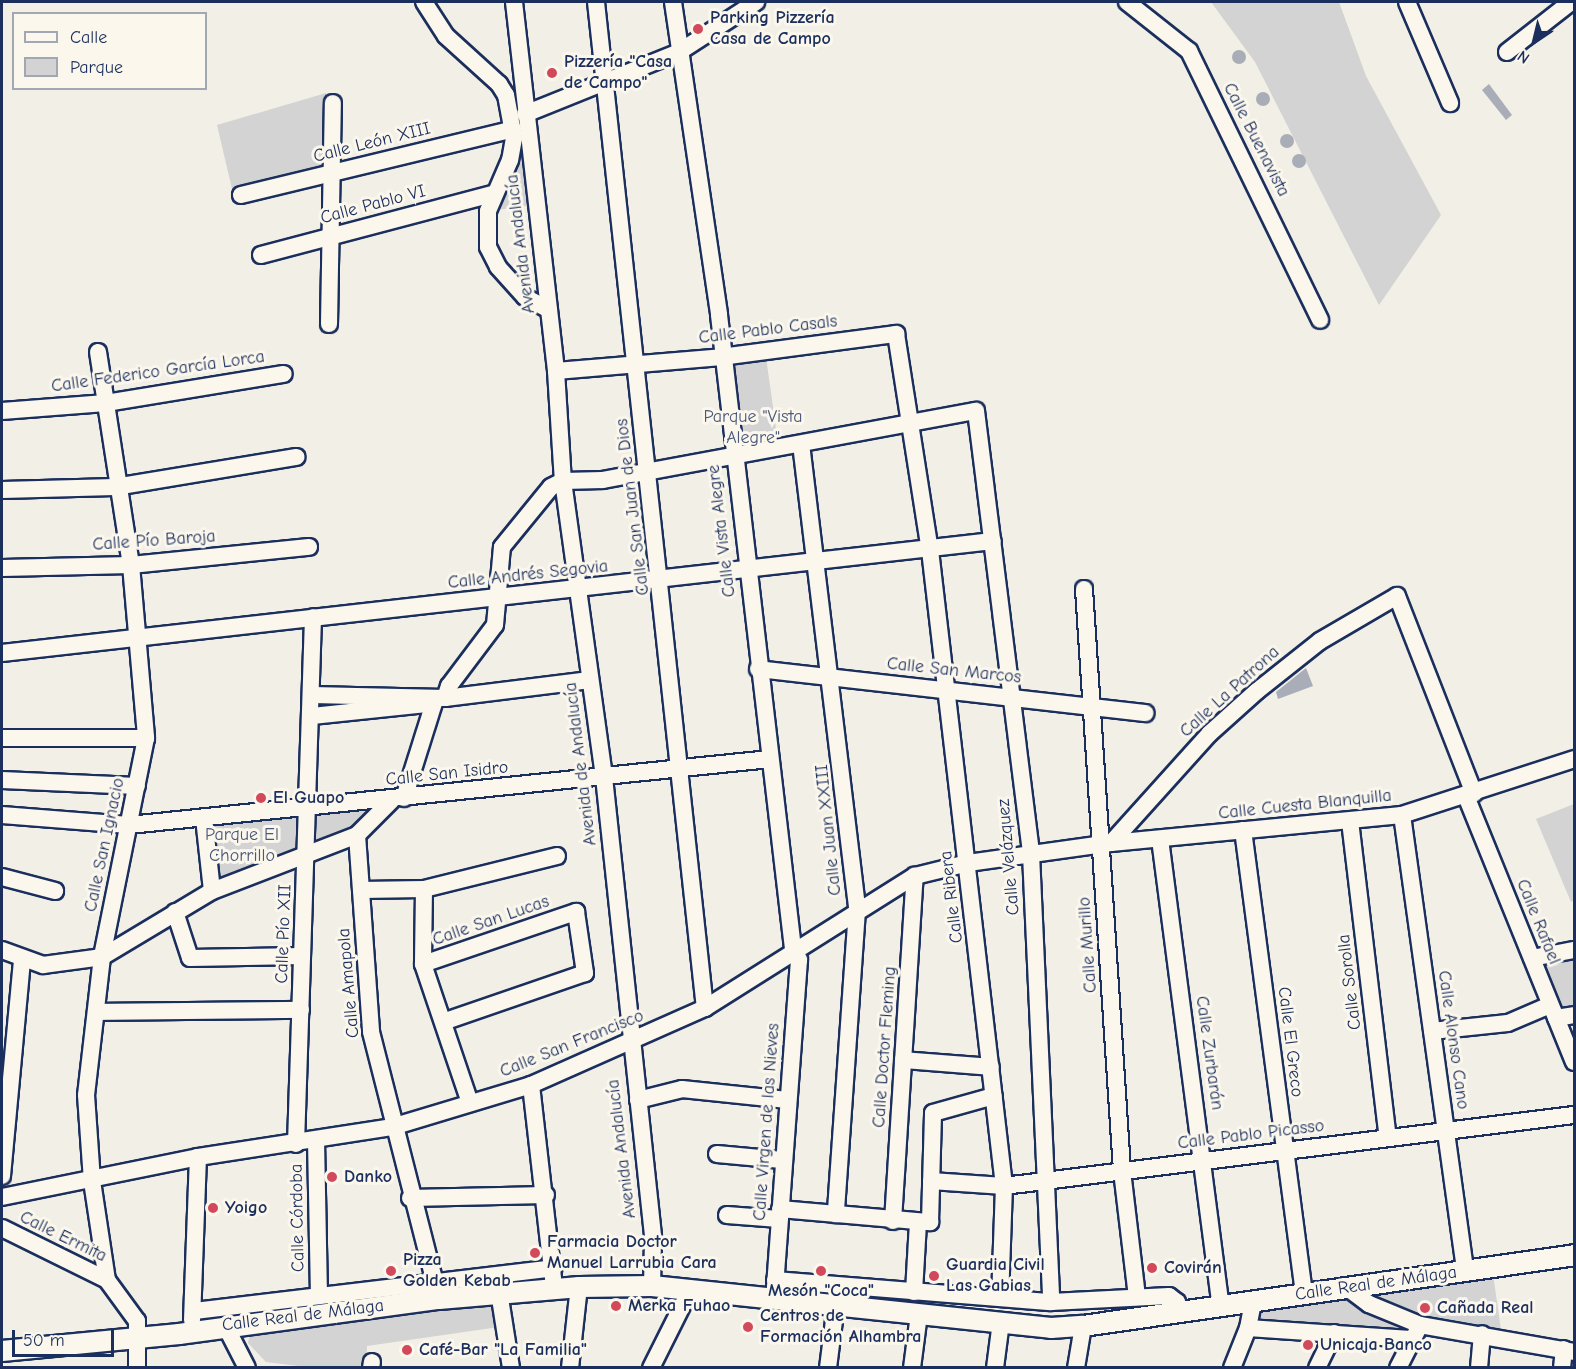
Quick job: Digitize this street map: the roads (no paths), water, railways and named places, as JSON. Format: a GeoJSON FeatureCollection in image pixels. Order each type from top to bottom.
{"type":"FeatureCollection","features":[{"type":"Feature","properties":{"kind":"main road","name":"Calle Real de Málaga"},"geometry":{"type":"LineString","coordinates":[[2,1351],[190,1331],[499,1292],[579,1287],[652,1286],[690,1290],[775,1290],[836,1305],[1051,1328],[1221,1308],[1575,1255]]}},
{"type":"Feature","properties":{"kind":"street"},"geometry":{"type":"LineString","coordinates":[[424,2],[455,46],[500,84],[513,129],[510,160],[485,222],[493,257],[525,297],[549,310]]}},
{"type":"Feature","properties":{"kind":"street","name":"Avenida Andalucía"},"geometry":{"type":"LineString","coordinates":[[514,2],[556,371],[563,482]]}},
{"type":"Feature","properties":{"kind":"street","name":"Calle San Juan de Dios"},"geometry":{"type":"LineString","coordinates":[[596,2],[682,769],[705,1008]]}},
{"type":"Feature","properties":{"kind":"street","name":"Calle Vista Alegre"},"geometry":{"type":"LineString","coordinates":[[673,2],[722,357],[732,456],[793,949]]}},
{"type":"Feature","properties":{"kind":"street"},"geometry":{"type":"LineString","coordinates":[[525,114],[679,52],[756,2]]}},
{"type":"Feature","properties":{"kind":"street","name":"Calle Buenavista"},"geometry":{"type":"LineString","coordinates":[[1127,2],[1189,51],[1320,320]]}},
{"type":"Feature","properties":{"kind":"street"},"geometry":{"type":"LineString","coordinates":[[1407,2],[1450,103]]}},
{"type":"Feature","properties":{"kind":"street"},"geometry":{"type":"LineString","coordinates":[[1507,52],[1571,2]]}},
{"type":"Feature","properties":{"kind":"street"},"geometry":{"type":"LineString","coordinates":[[328,324],[333,103]]}},
{"type":"Feature","properties":{"kind":"street","name":"Calle León XIII"},"geometry":{"type":"LineString","coordinates":[[241,195],[513,129]]}},
{"type":"Feature","properties":{"kind":"street","name":"Calle Pablo VI"},"geometry":{"type":"LineString","coordinates":[[261,255],[495,193]]}},
{"type":"Feature","properties":{"kind":"street","name":"Calle Pablo Casals"},"geometry":{"type":"LineString","coordinates":[[556,371],[722,357],[896,334],[911,422]]}},
{"type":"Feature","properties":{"kind":"street","name":"Calle San Ignacio"},"geometry":{"type":"LineString","coordinates":[[98,352],[121,486],[131,565],[146,738],[102,957],[86,1095],[92,1181],[107,1280],[137,1321],[137,1368]]}},
{"type":"Feature","properties":{"kind":"street","name":"Calle Federico García Lorca"},"geometry":{"type":"LineString","coordinates":[[2,411],[106,403],[284,374]]}},
{"type":"Feature","properties":{"kind":"street","name":"Calle Velázquez"},"geometry":{"type":"LineString","coordinates":[[911,422],[976,411],[1031,854],[1051,1302]]}},
{"type":"Feature","properties":{"kind":"street"},"geometry":{"type":"LineString","coordinates":[[2,950],[22,960],[43,965],[102,957],[212,891],[357,835],[398,799],[438,700],[495,625],[502,547],[551,487],[563,482],[603,480],[911,422]]}},
{"type":"Feature","properties":{"kind":"street","name":"Calle Ribera"},"geometry":{"type":"LineString","coordinates":[[911,422],[930,550],[943,690],[968,863],[1004,1186],[1000,1298]]}},
{"type":"Feature","properties":{"kind":"street","name":"Calle Juan XXIII"},"geometry":{"type":"LineString","coordinates":[[801,444],[831,677],[857,910],[836,1214]]}},
{"type":"Feature","properties":{"kind":"street"},"geometry":{"type":"LineString","coordinates":[[2,490],[121,486],[297,457]]}},
{"type":"Feature","properties":{"kind":"street","name":"Avenida de Andalucía"},"geometry":{"type":"LineString","coordinates":[[563,482],[603,777],[629,1043]]}},
{"type":"Feature","properties":{"kind":"street","name":"Calle Andrés Segovia"},"geometry":{"type":"LineString","coordinates":[[2,653],[138,636],[930,550],[993,541]]}},
{"type":"Feature","properties":{"kind":"street","name":"Calle Pío Baroja"},"geometry":{"type":"LineString","coordinates":[[2,568],[131,565],[309,547]]}},
{"type":"Feature","properties":{"kind":"street","name":"Calle Murillo"},"geometry":{"type":"LineString","coordinates":[[1084,589],[1092,706],[1106,844],[1122,1171],[1137,1297]]}},
{"type":"Feature","properties":{"kind":"street","name":"Calle Rafael"},"geometry":{"type":"LineString","coordinates":[[1397,596],[1532,958],[1575,1062]]}},
{"type":"Feature","properties":{"kind":"street","name":"Calle La Patrona"},"geometry":{"type":"LineString","coordinates":[[1106,844],[1209,734],[1257,691],[1320,641],[1397,596]]}},
{"type":"Feature","properties":{"kind":"street","name":"Calle Pío XII"},"geometry":{"type":"LineString","coordinates":[[296,1144],[312,716],[313,617]]}},
{"type":"Feature","properties":{"kind":"street","name":"Calle San Marcos"},"geometry":{"type":"LineString","coordinates":[[758,669],[1146,712]]}},
{"type":"Feature","properties":{"kind":"street"},"geometry":{"type":"LineString","coordinates":[[312,716],[590,680]]}},
{"type":"Feature","properties":{"kind":"street"},"geometry":{"type":"LineString","coordinates":[[312,695],[438,700]]}},
{"type":"Feature","properties":{"kind":"street"},"geometry":{"type":"LineString","coordinates":[[2,738],[146,738]]}},
{"type":"Feature","properties":{"kind":"street","name":"Calle San Isidro"},"geometry":{"type":"LineString","coordinates":[[2,815],[129,825],[308,809],[770,759]]}},
{"type":"Feature","properties":{"kind":"street","name":"Calle Cuesta Blanquilla"},"geometry":{"type":"LineString","coordinates":[[1031,854],[1106,844],[1401,815],[1573,763]]}},
{"type":"Feature","properties":{"kind":"street"},"geometry":{"type":"LineString","coordinates":[[2,780],[137,786]]}},
{"type":"Feature","properties":{"kind":"street","name":"Calle Alonso Cano"},"geometry":{"type":"LineString","coordinates":[[1401,815],[1466,1271]]}},
{"type":"Feature","properties":{"kind":"street"},"geometry":{"type":"LineString","coordinates":[[204,818],[212,891]]}},
{"type":"Feature","properties":{"kind":"street","name":"Calle Sorolla"},"geometry":{"type":"LineString","coordinates":[[1350,821],[1388,1138]]}},
{"type":"Feature","properties":{"kind":"street","name":"Calle El Greco"},"geometry":{"type":"LineString","coordinates":[[1243,830],[1304,1295]]}},
{"type":"Feature","properties":{"kind":"street","name":"Calle Amapola"},"geometry":{"type":"LineString","coordinates":[[357,835],[371,1032],[410,1198],[434,1280]]}},
{"type":"Feature","properties":{"kind":"street","name":"Calle Zurbarán"},"geometry":{"type":"LineString","coordinates":[[1160,839],[1204,1161],[1221,1308]]}},
{"type":"Feature","properties":{"kind":"street","name":"Calle San Francisco"},"geometry":{"type":"LineString","coordinates":[[2,1197],[92,1181],[198,1157],[296,1144],[392,1127],[531,1085],[705,1008],[793,949],[915,876],[968,863],[1031,854]]}},
{"type":"Feature","properties":{"kind":"street"},"geometry":{"type":"LineString","coordinates":[[361,890],[424,889],[557,856]]}},
{"type":"Feature","properties":{"kind":"street","name":"Calle Doctor Fleming"},"geometry":{"type":"LineString","coordinates":[[893,1221],[915,876]]}},
{"type":"Feature","properties":{"kind":"street"},"geometry":{"type":"LineString","coordinates":[[2,877],[55,891]]}},
{"type":"Feature","properties":{"kind":"street"},"geometry":{"type":"LineString","coordinates":[[424,889],[423,964],[470,1103]]}},
{"type":"Feature","properties":{"kind":"street"},"geometry":{"type":"LineString","coordinates":[[175,912],[190,958],[302,956]]}},
{"type":"Feature","properties":{"kind":"street","name":"Calle San Lucas"},"geometry":{"type":"LineString","coordinates":[[423,964],[576,912],[585,973],[443,1022]]}},
{"type":"Feature","properties":{"kind":"street","name":"Calle Virgen de las Nieves"},"geometry":{"type":"LineString","coordinates":[[775,1290],[782,1160],[799,960],[793,949]]}},
{"type":"Feature","properties":{"kind":"street"},"geometry":{"type":"LineString","coordinates":[[1532,958],[1575,950]]}},
{"type":"Feature","properties":{"kind":"street"},"geometry":{"type":"LineString","coordinates":[[2,1176],[22,960]]}},
{"type":"Feature","properties":{"kind":"street"},"geometry":{"type":"LineString","coordinates":[[97,1012],[301,1010]]}},
{"type":"Feature","properties":{"kind":"street"},"geometry":{"type":"LineString","coordinates":[[1432,1031],[1508,1023],[1553,1011],[1575,1015]]}},
{"type":"Feature","properties":{"kind":"street","name":"Avenida Andalucía"},"geometry":{"type":"LineString","coordinates":[[629,1043],[638,1100],[652,1239],[652,1286]]}},
{"type":"Feature","properties":{"kind":"street"},"geometry":{"type":"LineString","coordinates":[[903,1060],[991,1067]]}},
{"type":"Feature","properties":{"kind":"street"},"geometry":{"type":"LineString","coordinates":[[531,1085],[546,1195],[554,1288]]}},
{"type":"Feature","properties":{"kind":"street"},"geometry":{"type":"LineString","coordinates":[[638,1100],[682,1089],[787,1100]]}},
{"type":"Feature","properties":{"kind":"street"},"geometry":{"type":"LineString","coordinates":[[727,1215],[836,1214],[893,1221],[930,1222],[933,1113],[994,1096]]}},
{"type":"Feature","properties":{"kind":"street","name":"Calle Pablo Picasso"},"geometry":{"type":"LineString","coordinates":[[931,1181],[1004,1186],[1575,1115]]}},
{"type":"Feature","properties":{"kind":"street","name":"Calle Córdoba"},"geometry":{"type":"LineString","coordinates":[[316,1140],[319,1295]]}},
{"type":"Feature","properties":{"kind":"street"},"geometry":{"type":"LineString","coordinates":[[717,1154],[782,1160]]}},
{"type":"Feature","properties":{"kind":"street"},"geometry":{"type":"LineString","coordinates":[[190,1331],[194,1311],[198,1157]]}},
{"type":"Feature","properties":{"kind":"street"},"geometry":{"type":"LineString","coordinates":[[410,1198],[546,1195]]}},
{"type":"Feature","properties":{"kind":"street"},"geometry":{"type":"LineString","coordinates":[[914,1292],[918,1223]]}},
{"type":"Feature","properties":{"kind":"street","name":"Calle Ermita"},"geometry":{"type":"LineString","coordinates":[[2,1228],[107,1280]]}},
{"type":"Feature","properties":{"kind":"street","name":"Calle Real de Málaga"},"geometry":{"type":"LineString","coordinates":[[194,1311],[434,1280],[554,1268]]}},
{"type":"Feature","properties":{"kind":"street"},"geometry":{"type":"LineString","coordinates":[[570,1368],[579,1287]]}},
{"type":"Feature","properties":{"kind":"street"},"geometry":{"type":"LineString","coordinates":[[1349,1288],[1369,1304],[1416,1332]]}},
{"type":"Feature","properties":{"kind":"street"},"geometry":{"type":"LineString","coordinates":[[651,1368],[690,1290]]}},
{"type":"Feature","properties":{"kind":"street","name":"Calle Real de Málaga"},"geometry":{"type":"LineString","coordinates":[[775,1290],[914,1292],[1051,1302],[1169,1296],[1177,1302],[1177,1314]]}},
{"type":"Feature","properties":{"kind":"street"},"geometry":{"type":"LineString","coordinates":[[499,1292],[511,1368]]}},
{"type":"Feature","properties":{"kind":"street"},"geometry":{"type":"LineString","coordinates":[[1232,1368],[1248,1328],[1253,1303]]}},
{"type":"Feature","properties":{"kind":"street"},"geometry":{"type":"LineString","coordinates":[[828,1368],[836,1305]]}},
{"type":"Feature","properties":{"kind":"street"},"geometry":{"type":"LineString","coordinates":[[912,1368],[919,1314]]}},
{"type":"Feature","properties":{"kind":"street"},"geometry":{"type":"LineString","coordinates":[[995,1368],[1001,1322]]}},
{"type":"Feature","properties":{"kind":"street"},"geometry":{"type":"LineString","coordinates":[[225,1325],[247,1368]]}},
{"type":"Feature","properties":{"kind":"street"},"geometry":{"type":"LineString","coordinates":[[1076,1368],[1083,1326]]}},
{"type":"Feature","properties":{"kind":"street"},"geometry":{"type":"LineString","coordinates":[[1248,1328],[1334,1333],[1482,1334],[1569,1351],[1562,1368]]}},
{"type":"Feature","properties":{"kind":"street"},"geometry":{"type":"LineString","coordinates":[[1398,1368],[1416,1332]]}},
{"type":"Feature","properties":{"kind":"street"},"geometry":{"type":"LineString","coordinates":[[1317,1368],[1334,1333]]}},
{"type":"Feature","properties":{"kind":"street"},"geometry":{"type":"LineString","coordinates":[[1479,1368],[1482,1334]]}},
{"type":"Feature","properties":{"kind":"place","name":"Parking Pizzería Casa de Campo"},"geometry":{"type":"Point","coordinates":[698,29]}},
{"type":"Feature","properties":{"kind":"place","name":"Pizzería \"Casa de Campo\""},"geometry":{"type":"Point","coordinates":[552,73]}},
{"type":"Feature","properties":{"kind":"place","name":"El Guapo"},"geometry":{"type":"Point","coordinates":[261,798]}},
{"type":"Feature","properties":{"kind":"place","name":"Danko"},"geometry":{"type":"Point","coordinates":[332,1177]}},
{"type":"Feature","properties":{"kind":"place","name":"Yoigo"},"geometry":{"type":"Point","coordinates":[213,1208]}},
{"type":"Feature","properties":{"kind":"place","name":"Farmacia Doctor Manuel Larrubia Cara"},"geometry":{"type":"Point","coordinates":[535,1253]}},
{"type":"Feature","properties":{"kind":"place","name":"Covirán"},"geometry":{"type":"Point","coordinates":[1152,1268]}},
{"type":"Feature","properties":{"kind":"place","name":"Pizza Golden Kebab"},"geometry":{"type":"Point","coordinates":[391,1271]}},
{"type":"Feature","properties":{"kind":"place","name":"Mesón \"Coca\""},"geometry":{"type":"Point","coordinates":[821,1271]}},
{"type":"Feature","properties":{"kind":"place","name":"Guardia Civil Las Gabias"},"geometry":{"type":"Point","coordinates":[934,1276]}},
{"type":"Feature","properties":{"kind":"place","name":"Merka Fuhao"},"geometry":{"type":"Point","coordinates":[616,1306]}},
{"type":"Feature","properties":{"kind":"place","name":"Cañada Real"},"geometry":{"type":"Point","coordinates":[1425,1308]}},
{"type":"Feature","properties":{"kind":"place","name":"Centros de Formación Alhambra"},"geometry":{"type":"Point","coordinates":[748,1327]}},
{"type":"Feature","properties":{"kind":"place","name":"Unicaja Banco"},"geometry":{"type":"Point","coordinates":[1308,1345]}},
{"type":"Feature","properties":{"kind":"place","name":"Café-Bar \"La Familia\""},"geometry":{"type":"Point","coordinates":[407,1350]}},
{"type":"Feature","properties":{"kind":"park label","name":"Parque \"Vista Alegre\""},"geometry":{"type":"Point","coordinates":[753,428]}},
{"type":"Feature","properties":{"kind":"park label","name":"Parque El Chorrillo"},"geometry":{"type":"Point","coordinates":[242,846]}}]}
